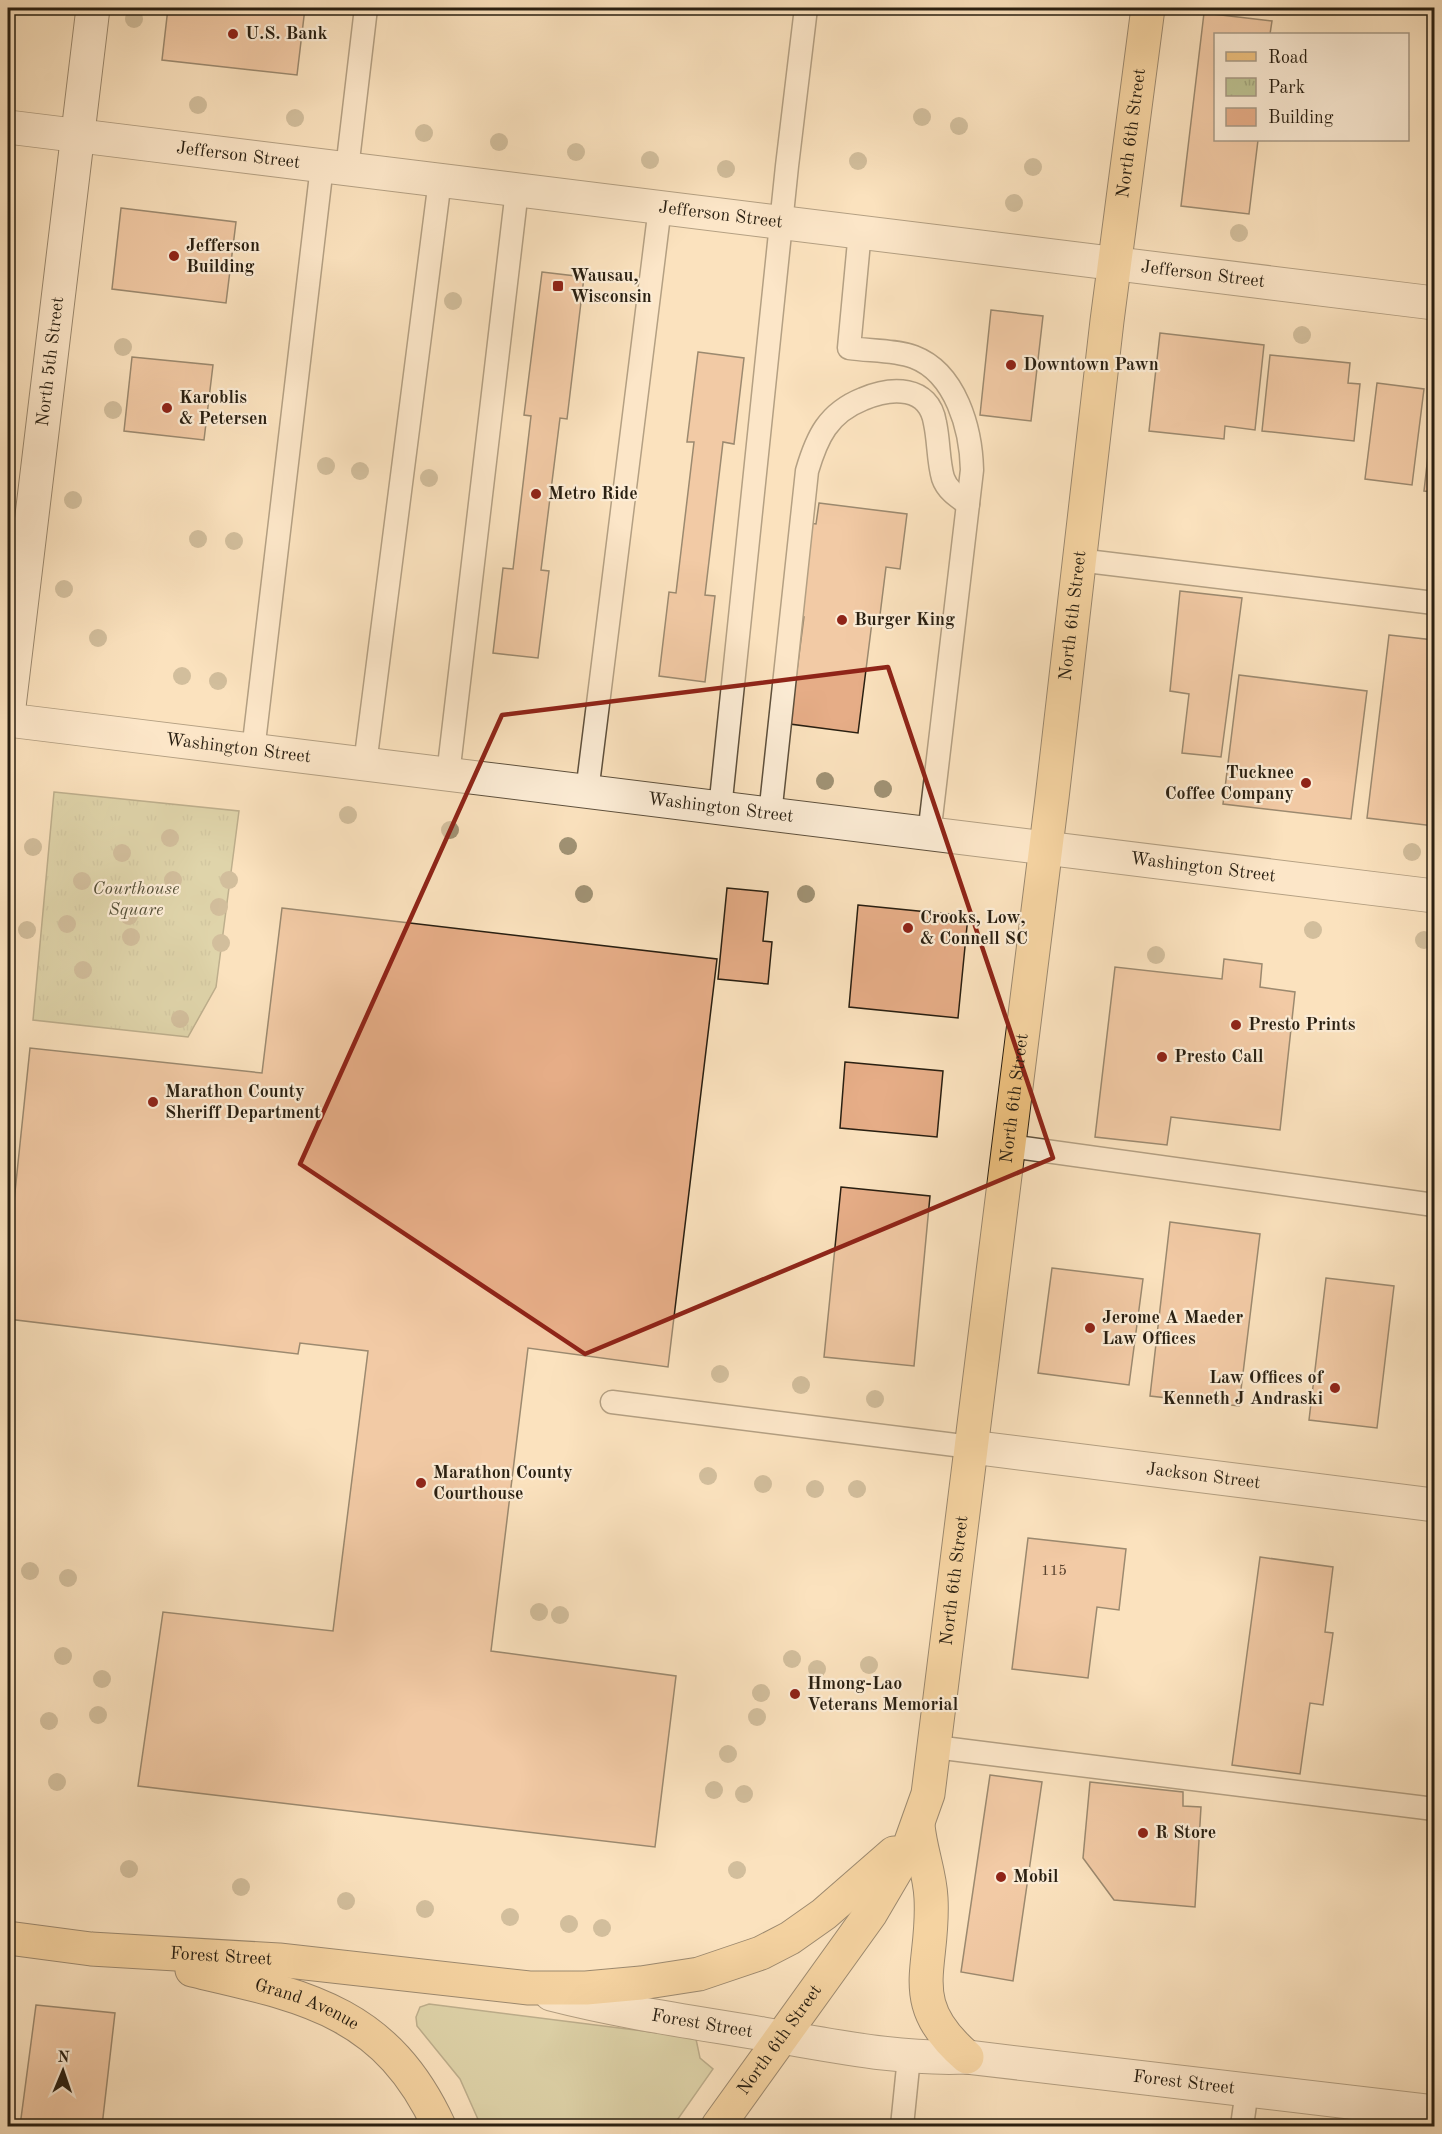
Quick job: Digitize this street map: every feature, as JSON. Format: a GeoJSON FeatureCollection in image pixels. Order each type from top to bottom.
{"type":"FeatureCollection","features":[{"type":"Feature","properties":{"kind":"main road","name":"North 6th Street"},"geometry":{"type":"LineString","coordinates":[[718,2127],[871,1913],[901,1863],[918,1825],[929,1788],[1046,850],[1078,560],[1148,8]]}},
{"type":"Feature","properties":{"kind":"main road"},"geometry":{"type":"LineString","coordinates":[[529,1988],[586,1988],[641,1983],[699,1974],[746,1960],[790,1938],[824,1914],[892,1855],[918,1825]]}},
{"type":"Feature","properties":{"kind":"main road"},"geometry":{"type":"LineString","coordinates":[[918,1825],[931,1897],[926,1965],[927,2002],[938,2027],[967,2056]]}},
{"type":"Feature","properties":{"kind":"main road","name":"Forest Street"},"geometry":{"type":"LineString","coordinates":[[8,1938],[91,1949],[279,1960],[529,1988]]}},
{"type":"Feature","properties":{"kind":"main road","name":"Grand Avenue"},"geometry":{"type":"LineString","coordinates":[[91,1949],[269,1989],[322,2005],[343,2015],[378,2040],[397,2061],[426,2102],[439,2127]]}},
{"type":"Feature","properties":{"kind":"street","name":"North 5th Street"},"geometry":{"type":"LineString","coordinates":[[8,717],[93,8]]}},
{"type":"Feature","properties":{"kind":"street","name":"Jefferson Street"},"geometry":{"type":"LineString","coordinates":[[8,127],[1434,303]]}},
{"type":"Feature","properties":{"kind":"street","name":"Washington Street"},"geometry":{"type":"LineString","coordinates":[[8,717],[253,751],[1434,896]]}},
{"type":"Feature","properties":{"kind":"street","name":"Jackson Street"},"geometry":{"type":"LineString","coordinates":[[971,1447],[1434,1505]]}},
{"type":"Feature","properties":{"kind":"street","name":"Forest Street"},"geometry":{"type":"LineString","coordinates":[[529,1988],[647,2014],[871,2053],[909,2057],[967,2056],[1434,2112]]}},
{"type":"Feature","properties":{"kind":"lane"},"geometry":{"type":"LineString","coordinates":[[253,751],[334,167],[366,8]]}},
{"type":"Feature","properties":{"kind":"lane"},"geometry":{"type":"LineString","coordinates":[[720,809],[781,221],[806,8]]}},
{"type":"Feature","properties":{"kind":"lane"},"geometry":{"type":"LineString","coordinates":[[365,765],[440,180]]}},
{"type":"Feature","properties":{"kind":"lane"},"geometry":{"type":"LineString","coordinates":[[448,775],[517,190]]}},
{"type":"Feature","properties":{"kind":"lane"},"geometry":{"type":"LineString","coordinates":[[587,792],[660,207]]}},
{"type":"Feature","properties":{"kind":"lane"},"geometry":{"type":"LineString","coordinates":[[860,231],[849,348],[912,356],[931,366],[947,381],[961,413],[971,451],[968,504],[930,835]]}},
{"type":"Feature","properties":{"kind":"lane"},"geometry":{"type":"LineString","coordinates":[[771,815],[807,471],[814,444],[823,429],[833,416],[868,397],[899,390],[915,393],[925,400],[935,420],[943,479],[951,492],[968,504]]}},
{"type":"Feature","properties":{"kind":"lane"},"geometry":{"type":"LineString","coordinates":[[1078,560],[1434,603]]}},
{"type":"Feature","properties":{"kind":"lane"},"geometry":{"type":"LineString","coordinates":[[1010,1146],[1434,1205]]}},
{"type":"Feature","properties":{"kind":"lane"},"geometry":{"type":"LineString","coordinates":[[612,1402],[971,1447]]}},
{"type":"Feature","properties":{"kind":"lane"},"geometry":{"type":"LineString","coordinates":[[935,1747],[1434,1809]]}},
{"type":"Feature","properties":{"kind":"lane"},"geometry":{"type":"LineString","coordinates":[[902,2127],[909,2057]]}},
{"type":"Feature","properties":{"kind":"lane"},"geometry":{"type":"LineString","coordinates":[[1242,2127],[1246,2090]]}},
{"type":"Feature","properties":{"kind":"highlighted area"},"geometry":{"type":"Polygon","coordinates":[[[888,667],[1053,1158],[585,1354],[300,1164],[502,715],[888,667]]]}},
{"type":"Feature","properties":{"kind":"green space","name":"Courthouse Square"},"geometry":{"type":"Polygon","coordinates":[[[54,792],[239,811],[216,987],[188,1037],[33,1020],[54,792]]]}},
{"type":"Feature","properties":{"kind":"green space"},"geometry":{"type":"Polygon","coordinates":[[[429,2004],[691,2037],[696,2039],[700,2058],[713,2069],[673,2126],[481,2126],[460,2079],[417,2026],[416,2017],[420,2007],[429,2004]]]}},
{"type":"Feature","properties":{"kind":"building","name":"U.S. Bank"},"geometry":{"type":"Polygon","coordinates":[[[168,8],[305,8],[297,75],[162,60],[168,8]]]}},
{"type":"Feature","properties":{"kind":"building"},"geometry":{"type":"Polygon","coordinates":[[[1204,13],[1272,21],[1270,33],[1214,33],[1214,141],[1258,141],[1249,214],[1181,206],[1204,13]]]}},
{"type":"Feature","properties":{"kind":"building","name":"Jefferson Building"},"geometry":{"type":"Polygon","coordinates":[[[121,208],[236,222],[226,303],[112,289],[121,208]]]}},
{"type":"Feature","properties":{"kind":"building","name":"Metro Ride"},"geometry":{"type":"Polygon","coordinates":[[[542,272],[584,277],[567,419],[560,418],[541,570],[549,571],[538,658],[493,653],[503,568],[513,569],[531,416],[524,415],[542,272]]]}},
{"type":"Feature","properties":{"kind":"building","name":"Downtown Pawn"},"geometry":{"type":"Polygon","coordinates":[[[991,310],[1043,316],[1031,421],[980,415],[991,310]]]}},
{"type":"Feature","properties":{"kind":"building"},"geometry":{"type":"Polygon","coordinates":[[[1160,333],[1264,345],[1255,430],[1225,426],[1224,439],[1149,431],[1160,333]]]}},
{"type":"Feature","properties":{"kind":"building","name":"Metro Ride"},"geometry":{"type":"Polygon","coordinates":[[[698,352],[744,358],[734,444],[723,442],[705,595],[715,596],[705,682],[659,676],[669,592],[676,593],[694,442],[687,442],[698,352]]]}},
{"type":"Feature","properties":{"kind":"building"},"geometry":{"type":"Polygon","coordinates":[[[1270,355],[1350,363],[1348,383],[1360,384],[1354,441],[1262,431],[1270,355]]]}},
{"type":"Feature","properties":{"kind":"building","name":"Karoblis & Petersen"},"geometry":{"type":"Polygon","coordinates":[[[132,357],[213,365],[204,440],[124,431],[132,357]]]}},
{"type":"Feature","properties":{"kind":"building"},"geometry":{"type":"Polygon","coordinates":[[[1377,383],[1424,389],[1412,485],[1365,479],[1377,383]]]}},
{"type":"Feature","properties":{"kind":"building"},"geometry":{"type":"Polygon","coordinates":[[[1434,402],[1434,492],[1424,491],[1434,402]]]}},
{"type":"Feature","properties":{"kind":"building","name":"Burger King"},"geometry":{"type":"Polygon","coordinates":[[[819,503],[907,514],[900,569],[886,567],[879,623],[872,622],[858,733],[790,724],[804,617],[796,616],[809,523],[816,524],[819,503]]]}},
{"type":"Feature","properties":{"kind":"building"},"geometry":{"type":"Polygon","coordinates":[[[1180,591],[1242,598],[1221,757],[1182,753],[1189,694],[1170,691],[1180,591]]]}},
{"type":"Feature","properties":{"kind":"building"},"geometry":{"type":"Polygon","coordinates":[[[1389,635],[1434,640],[1434,826],[1367,818],[1389,635]]]}},
{"type":"Feature","properties":{"kind":"building"},"geometry":{"type":"Polygon","coordinates":[[[1239,675],[1367,691],[1351,819],[1223,804],[1239,675]]]}},
{"type":"Feature","properties":{"kind":"building"},"geometry":{"type":"Polygon","coordinates":[[[727,888],[768,892],[763,941],[772,942],[768,984],[718,979],[727,888]]]}},
{"type":"Feature","properties":{"kind":"building"},"geometry":{"type":"Polygon","coordinates":[[[858,905],[968,916],[958,1018],[849,1007],[858,905]]]}},
{"type":"Feature","properties":{"kind":"building"},"geometry":{"type":"Polygon","coordinates":[[[282,908],[717,959],[668,1367],[528,1348],[491,1651],[676,1676],[655,1847],[138,1786],[163,1612],[333,1631],[368,1351],[300,1343],[298,1354],[8,1319],[8,1259],[30,1048],[262,1073],[282,908]]]}},
{"type":"Feature","properties":{"kind":"building"},"geometry":{"type":"Polygon","coordinates":[[[1224,959],[1262,964],[1260,987],[1295,992],[1280,1130],[1171,1117],[1167,1145],[1095,1137],[1115,967],[1222,979],[1224,959]]]}},
{"type":"Feature","properties":{"kind":"building"},"geometry":{"type":"Polygon","coordinates":[[[845,1062],[943,1071],[937,1137],[840,1128],[845,1062]]]}},
{"type":"Feature","properties":{"kind":"building"},"geometry":{"type":"Polygon","coordinates":[[[841,1187],[930,1196],[914,1366],[824,1357],[841,1187]]]}},
{"type":"Feature","properties":{"kind":"building"},"geometry":{"type":"Polygon","coordinates":[[[1170,1222],[1260,1234],[1239,1406],[1150,1396],[1170,1222]]]}},
{"type":"Feature","properties":{"kind":"building"},"geometry":{"type":"Polygon","coordinates":[[[1052,1268],[1143,1279],[1129,1385],[1038,1373],[1052,1268]]]}},
{"type":"Feature","properties":{"kind":"building"},"geometry":{"type":"Polygon","coordinates":[[[1326,1278],[1394,1286],[1377,1428],[1309,1420],[1326,1278]]]}},
{"type":"Feature","properties":{"kind":"building"},"geometry":{"type":"Polygon","coordinates":[[[1028,1538],[1126,1549],[1119,1610],[1097,1607],[1088,1678],[1012,1669],[1028,1538]]]}},
{"type":"Feature","properties":{"kind":"building"},"geometry":{"type":"Polygon","coordinates":[[[1260,1557],[1333,1567],[1325,1632],[1333,1633],[1323,1705],[1310,1703],[1300,1774],[1232,1765],[1260,1557]]]}},
{"type":"Feature","properties":{"kind":"building","name":"Mobil"},"geometry":{"type":"Polygon","coordinates":[[[990,1775],[1042,1782],[1013,1981],[961,1972],[990,1775]]]}},
{"type":"Feature","properties":{"kind":"building","name":"R Store"},"geometry":{"type":"Polygon","coordinates":[[[1090,1782],[1183,1792],[1183,1806],[1201,1807],[1195,1907],[1114,1900],[1083,1858],[1090,1782]]]}},
{"type":"Feature","properties":{"kind":"building"},"geometry":{"type":"Polygon","coordinates":[[[36,2005],[115,2013],[102,2126],[20,2126],[36,2005]]]}},
{"type":"Feature","properties":{"kind":"building"},"geometry":{"type":"Polygon","coordinates":[[[963,2121],[1009,2126],[963,2126],[963,2121]]]}},
{"type":"Feature","properties":{"kind":"place","name":"U.S. Bank"},"geometry":{"type":"Point","coordinates":[233,34]}},
{"type":"Feature","properties":{"kind":"place","name":"Jefferson Building"},"geometry":{"type":"Point","coordinates":[174,256]}},
{"type":"Feature","properties":{"kind":"place","name":"Wausau, Wisconsin"},"geometry":{"type":"Point","coordinates":[558,286]}},
{"type":"Feature","properties":{"kind":"place","name":"Downtown Pawn"},"geometry":{"type":"Point","coordinates":[1011,365]}},
{"type":"Feature","properties":{"kind":"place","name":"Karoblis & Petersen"},"geometry":{"type":"Point","coordinates":[167,408]}},
{"type":"Feature","properties":{"kind":"place","name":"Metro Ride"},"geometry":{"type":"Point","coordinates":[536,494]}},
{"type":"Feature","properties":{"kind":"place","name":"Burger King"},"geometry":{"type":"Point","coordinates":[842,620]}},
{"type":"Feature","properties":{"kind":"place","name":"Tucknee Coffee Company"},"geometry":{"type":"Point","coordinates":[1306,783]}},
{"type":"Feature","properties":{"kind":"place","name":"Crooks, Low, & Connell SC"},"geometry":{"type":"Point","coordinates":[908,928]}},
{"type":"Feature","properties":{"kind":"place","name":"Presto Prints"},"geometry":{"type":"Point","coordinates":[1236,1025]}},
{"type":"Feature","properties":{"kind":"place","name":"Presto Call"},"geometry":{"type":"Point","coordinates":[1162,1057]}},
{"type":"Feature","properties":{"kind":"place","name":"Marathon County Sheriff Department"},"geometry":{"type":"Point","coordinates":[153,1102]}},
{"type":"Feature","properties":{"kind":"place","name":"Jerome A Maeder Law Offices"},"geometry":{"type":"Point","coordinates":[1090,1328]}},
{"type":"Feature","properties":{"kind":"place","name":"Law Offices of Kenneth J Andraski"},"geometry":{"type":"Point","coordinates":[1335,1388]}},
{"type":"Feature","properties":{"kind":"place","name":"Marathon County Courthouse"},"geometry":{"type":"Point","coordinates":[421,1483]}},
{"type":"Feature","properties":{"kind":"place","name":"Hmong-Lao Veterans Memorial"},"geometry":{"type":"Point","coordinates":[795,1694]}},
{"type":"Feature","properties":{"kind":"place","name":"R Store"},"geometry":{"type":"Point","coordinates":[1143,1833]}},
{"type":"Feature","properties":{"kind":"place","name":"Mobil"},"geometry":{"type":"Point","coordinates":[1001,1877]}}]}
